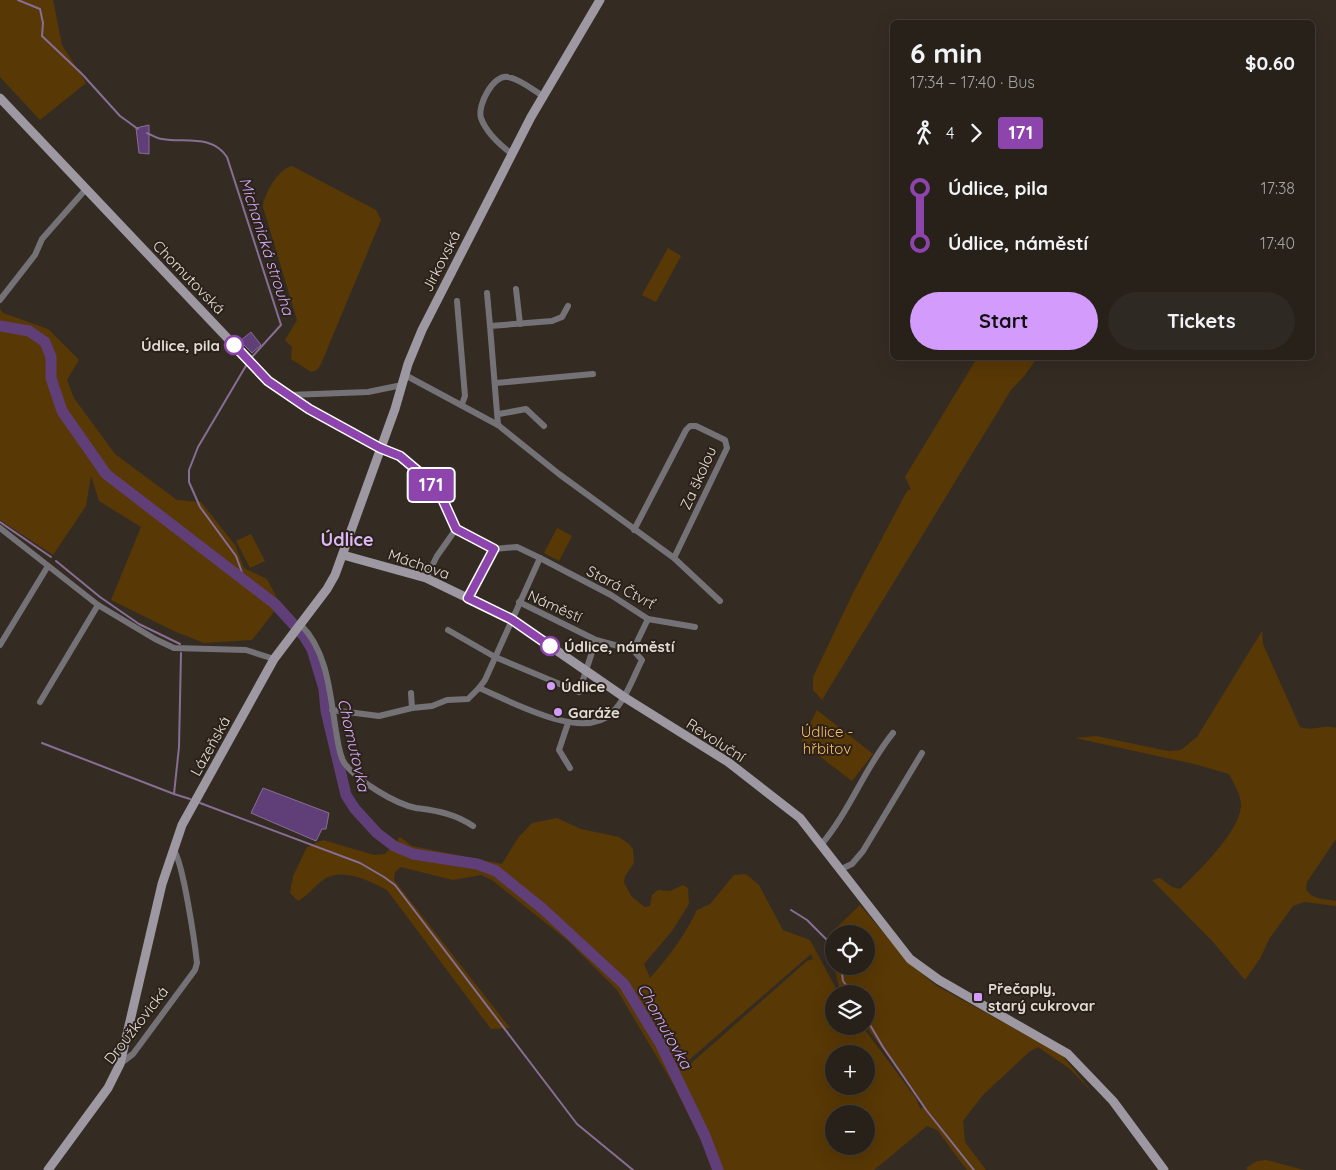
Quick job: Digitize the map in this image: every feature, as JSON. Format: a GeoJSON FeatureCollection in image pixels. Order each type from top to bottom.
{"type":"FeatureCollection","features":[{"type":"Feature","properties":{"kind":"street","name":"Jirkovská"},"geometry":{"type":"LineString","coordinates":[[343,555],[422,330],[543,96],[600,0]]}},
{"type":"Feature","properties":{"kind":"street"},"geometry":{"type":"LineString","coordinates":[[512,154],[500,144],[483,122],[480,114],[482,104],[494,84],[505,77],[511,78],[543,96]]}},
{"type":"Feature","properties":{"kind":"street","name":"Chomutovská"},"geometry":{"type":"LineString","coordinates":[[0,98],[268,381],[309,409],[380,448]]}},
{"type":"Feature","properties":{"kind":"street"},"geometry":{"type":"LineString","coordinates":[[0,300],[35,255],[42,239],[86,189]]}},
{"type":"Feature","properties":{"kind":"street"},"geometry":{"type":"LineString","coordinates":[[516,289],[520,324]]}},
{"type":"Feature","properties":{"kind":"street"},"geometry":{"type":"LineString","coordinates":[[487,293],[499,414],[498,425]]}},
{"type":"Feature","properties":{"kind":"street"},"geometry":{"type":"LineString","coordinates":[[457,301],[465,396],[462,404]]}},
{"type":"Feature","properties":{"kind":"street"},"geometry":{"type":"LineString","coordinates":[[490,326],[552,321],[562,317],[568,306]]}},
{"type":"Feature","properties":{"kind":"street"},"geometry":{"type":"LineString","coordinates":[[496,383],[593,374]]}},
{"type":"Feature","properties":{"kind":"street"},"geometry":{"type":"LineString","coordinates":[[405,375],[498,425],[558,474],[674,558],[720,601]]}},
{"type":"Feature","properties":{"kind":"street"},"geometry":{"type":"LineString","coordinates":[[289,395],[368,392],[402,385]]}},
{"type":"Feature","properties":{"kind":"street"},"geometry":{"type":"LineString","coordinates":[[499,414],[526,409],[544,426]]}},
{"type":"Feature","properties":{"kind":"street","name":"Za školou"},"geometry":{"type":"LineString","coordinates":[[634,530],[686,430],[690,426],[696,426],[725,440],[727,448],[674,558]]}},
{"type":"Feature","properties":{"kind":"street"},"geometry":{"type":"LineString","coordinates":[[380,448],[400,456],[419,472],[442,498],[456,529],[494,549],[468,598]]}},
{"type":"Feature","properties":{"kind":"street"},"geometry":{"type":"LineString","coordinates":[[0,528],[98,605],[155,639],[174,648],[246,650],[274,660]]}},
{"type":"Feature","properties":{"kind":"street"},"geometry":{"type":"LineString","coordinates":[[426,578],[436,556],[456,529]]}},
{"type":"Feature","properties":{"kind":"street","name":"Stará Čtvrť"},"geometry":{"type":"LineString","coordinates":[[494,549],[517,547],[611,595],[648,618],[695,627]]}},
{"type":"Feature","properties":{"kind":"street","name":"Máchova"},"geometry":{"type":"LineString","coordinates":[[343,555],[426,578],[511,619]]}},
{"type":"Feature","properties":{"kind":"street","name":"Lázeňská"},"geometry":{"type":"LineString","coordinates":[[120,1064],[162,884],[182,825],[274,660],[328,589],[343,555]]}},
{"type":"Feature","properties":{"kind":"street"},"geometry":{"type":"LineString","coordinates":[[519,602],[540,558]]}},
{"type":"Feature","properties":{"kind":"street"},"geometry":{"type":"LineString","coordinates":[[0,645],[48,566]]}},
{"type":"Feature","properties":{"kind":"street","name":"Náměstí"},"geometry":{"type":"LineString","coordinates":[[479,688],[485,680],[519,602],[596,640],[633,650]]}},
{"type":"Feature","properties":{"kind":"street"},"geometry":{"type":"LineString","coordinates":[[40,702],[98,605]]}},
{"type":"Feature","properties":{"kind":"street"},"geometry":{"type":"LineString","coordinates":[[332,710],[379,716],[412,708],[432,706],[447,700],[468,699],[479,688],[568,722],[599,722],[612,713],[624,697],[642,660],[633,650],[648,618]]}},
{"type":"Feature","properties":{"kind":"street","name":"Náměstí"},"geometry":{"type":"LineString","coordinates":[[511,619],[585,670]]}},
{"type":"Feature","properties":{"kind":"street"},"geometry":{"type":"LineString","coordinates":[[299,628],[310,633],[325,669],[338,743],[345,764],[388,797],[400,803],[416,808],[441,810],[463,819],[473,826]]}},
{"type":"Feature","properties":{"kind":"street"},"geometry":{"type":"LineString","coordinates":[[448,630],[495,657],[579,692],[596,640]]}},
{"type":"Feature","properties":{"kind":"street","name":"Revoluční"},"geometry":{"type":"LineString","coordinates":[[585,670],[624,697],[728,762],[800,818],[910,959],[939,980],[1068,1054],[1113,1101],[1164,1170]]}},
{"type":"Feature","properties":{"kind":"street"},"geometry":{"type":"LineString","coordinates":[[412,693],[412,708]]}},
{"type":"Feature","properties":{"kind":"street"},"geometry":{"type":"LineString","coordinates":[[568,722],[559,750],[570,768]]}},
{"type":"Feature","properties":{"kind":"street"},"geometry":{"type":"LineString","coordinates":[[821,845],[832,832],[878,752],[893,733]]}},
{"type":"Feature","properties":{"kind":"street"},"geometry":{"type":"LineString","coordinates":[[839,870],[852,864],[863,851],[922,753]]}},
{"type":"Feature","properties":{"kind":"street","name":"Droužkovická"},"geometry":{"type":"LineString","coordinates":[[48,1170],[108,1088],[120,1064],[133,1054],[195,970],[197,963],[195,940],[177,854],[174,851]]}},
{"type":"Feature","properties":{"kind":"green space"},"geometry":{"type":"Polygon","coordinates":[[[0,0],[53,0],[62,45],[86,83],[40,120],[0,77],[0,0]]]}},
{"type":"Feature","properties":{"kind":"green space"},"geometry":{"type":"Polygon","coordinates":[[[292,166],[376,210],[381,220],[321,364],[317,370],[311,372],[291,359],[292,347],[285,340],[297,320],[263,207],[266,196],[277,177],[292,166]]]}},
{"type":"Feature","properties":{"kind":"green space"},"geometry":{"type":"Polygon","coordinates":[[[668,248],[681,256],[656,302],[642,295],[668,248]]]}},
{"type":"Feature","properties":{"kind":"green space"},"geometry":{"type":"Polygon","coordinates":[[[0,309],[3,313],[48,329],[79,360],[67,380],[74,398],[115,454],[177,500],[201,502],[235,545],[244,568],[267,579],[280,604],[252,640],[204,643],[176,632],[111,600],[141,527],[99,501],[91,476],[86,506],[53,555],[0,520],[0,309]]]}},
{"type":"Feature","properties":{"kind":"green space"},"geometry":{"type":"Polygon","coordinates":[[[976,360],[1036,360],[1011,390],[822,700],[813,690],[813,677],[853,593],[907,491],[911,489],[905,477],[976,360]]]}},
{"type":"Feature","properties":{"kind":"green space"},"geometry":{"type":"Polygon","coordinates":[[[557,528],[572,536],[559,561],[544,553],[557,528]]]}},
{"type":"Feature","properties":{"kind":"green space"},"geometry":{"type":"Polygon","coordinates":[[[251,534],[265,561],[250,568],[236,541],[251,534]]]}},
{"type":"Feature","properties":{"kind":"green space"},"geometry":{"type":"Polygon","coordinates":[[[1262,631],[1263,644],[1300,727],[1309,729],[1336,728],[1336,839],[1307,882],[1306,889],[1315,897],[1336,901],[1336,906],[1304,902],[1293,906],[1269,939],[1261,957],[1245,980],[1213,942],[1152,880],[1160,878],[1172,887],[1180,889],[1207,862],[1225,840],[1233,828],[1241,807],[1239,794],[1229,774],[1194,764],[1075,738],[1096,736],[1168,751],[1181,750],[1197,737],[1262,631]]]}},
{"type":"Feature","properties":{"kind":"green space","name":"Údlice - hřbitov"},"geometry":{"type":"Polygon","coordinates":[[[817,710],[873,754],[852,781],[801,742],[817,710]]]}},
{"type":"Feature","properties":{"kind":"green space"},"geometry":{"type":"Polygon","coordinates":[[[557,818],[581,829],[619,837],[633,849],[634,863],[625,876],[624,883],[632,897],[645,907],[650,906],[652,895],[658,890],[670,891],[683,885],[688,888],[689,904],[672,931],[644,964],[650,978],[676,946],[697,910],[710,904],[734,875],[746,874],[759,885],[783,930],[810,940],[825,968],[825,975],[829,975],[834,985],[825,985],[825,1035],[869,1035],[916,1098],[921,1110],[923,1105],[872,1035],[875,1035],[875,985],[839,985],[836,975],[875,975],[875,925],[839,925],[860,905],[910,964],[937,986],[1061,1054],[1092,1092],[1070,1069],[1038,1047],[1029,1052],[982,1096],[963,1121],[965,1142],[986,1170],[967,1170],[937,1130],[927,1126],[874,1170],[712,1170],[702,1142],[673,1084],[617,990],[568,941],[492,880],[481,875],[453,880],[401,867],[395,872],[394,880],[510,1028],[491,1029],[387,890],[357,877],[341,874],[326,878],[298,901],[290,893],[293,876],[307,847],[323,840],[374,855],[385,854],[400,837],[412,846],[502,864],[518,838],[532,823],[557,818]],[[811,954],[689,1060],[686,1059],[674,1042],[668,1029],[659,1023],[651,1010],[655,1022],[686,1070],[688,1066],[807,961],[813,959],[811,954]]]}},
{"type":"Feature","properties":{"kind":"green space"},"geometry":{"type":"Polygon","coordinates":[[[1266,1160],[1304,1170],[1248,1170],[1246,1168],[1257,1161],[1266,1160]]]}},
{"type":"Feature","properties":{"kind":"shaded area"},"geometry":{"type":"Polygon","coordinates":[[[149,125],[149,154],[139,153],[136,128],[149,125]]]}},
{"type":"Feature","properties":{"kind":"shaded area"},"geometry":{"type":"Polygon","coordinates":[[[251,332],[261,345],[252,353],[240,341],[251,332]]]}},
{"type":"Feature","properties":{"kind":"shaded area"},"geometry":{"type":"Polygon","coordinates":[[[263,788],[329,813],[326,829],[322,829],[316,841],[251,813],[263,788]]]}},
{"type":"Feature","properties":{"kind":"waterway","name":"Michanická strouha"},"geometry":{"type":"LineString","coordinates":[[18,0],[40,9],[43,23],[42,36],[82,74],[120,116],[138,129]]}},
{"type":"Feature","properties":{"kind":"waterway","name":"Michanická strouha"},"geometry":{"type":"LineString","coordinates":[[147,133],[160,139],[205,142],[221,150],[227,157],[281,325],[251,358]]}},
{"type":"Feature","properties":{"kind":"waterway","name":"Chomutovka"},"geometry":{"type":"LineString","coordinates":[[0,326],[29,331],[45,342],[51,357],[51,378],[62,411],[106,474],[275,604],[304,636],[312,649],[324,689],[326,711],[346,795],[355,809],[377,833],[394,846],[413,854],[477,864],[496,871],[543,909],[624,984],[661,1045],[705,1136],[718,1170]]}},
{"type":"Feature","properties":{"kind":"waterway","name":"Michanická strouha"},"geometry":{"type":"LineString","coordinates":[[245,581],[236,556],[200,507],[189,482],[189,470],[198,447],[247,364]]}},
{"type":"Feature","properties":{"kind":"waterway"},"geometry":{"type":"LineString","coordinates":[[0,522],[51,557]]}},
{"type":"Feature","properties":{"kind":"waterway"},"geometry":{"type":"LineString","coordinates":[[56,561],[100,597],[139,624],[180,644]]}},
{"type":"Feature","properties":{"kind":"waterway"},"geometry":{"type":"LineString","coordinates":[[181,653],[179,747],[174,794],[190,799]]}},
{"type":"Feature","properties":{"kind":"waterway"},"geometry":{"type":"LineString","coordinates":[[42,743],[174,794]]}},
{"type":"Feature","properties":{"kind":"waterway"},"geometry":{"type":"LineString","coordinates":[[200,803],[360,863],[395,885],[577,1124],[633,1170]]}},
{"type":"Feature","properties":{"kind":"waterway"},"geometry":{"type":"LineString","coordinates":[[791,910],[807,920],[825,938]]}},
{"type":"Feature","properties":{"kind":"waterway"},"geometry":{"type":"LineString","coordinates":[[842,975],[846,985]]}},
{"type":"Feature","properties":{"kind":"waterway"},"geometry":{"type":"LineString","coordinates":[[875,1033],[927,1111],[974,1170]]}},
{"type":"Feature","properties":{"kind":"bus line","name":"171"},"geometry":{"type":"LineString","coordinates":[[234,345],[268,381],[309,409],[380,448],[400,456],[419,472],[442,498],[456,529],[494,549],[468,598],[511,619],[550,646]]}},
{"type":"Feature","properties":{"kind":"place","name":"Údlice, pila"},"geometry":{"type":"Point","coordinates":[234,345]}},
{"type":"Feature","properties":{"kind":"place","name":"Údlice, náměstí"},"geometry":{"type":"Point","coordinates":[550,646]}},
{"type":"Feature","properties":{"kind":"place","name":"Údlice"},"geometry":{"type":"Point","coordinates":[551,686]}},
{"type":"Feature","properties":{"kind":"place","name":"Garáže"},"geometry":{"type":"Point","coordinates":[558,712]}},
{"type":"Feature","properties":{"kind":"place","name":"Přečaply, starý cukrovar"},"geometry":{"type":"Point","coordinates":[978,997]}},
{"type":"Feature","properties":{"kind":"district","name":"Údlice"},"geometry":{"type":"Point","coordinates":[347,539]}}]}
